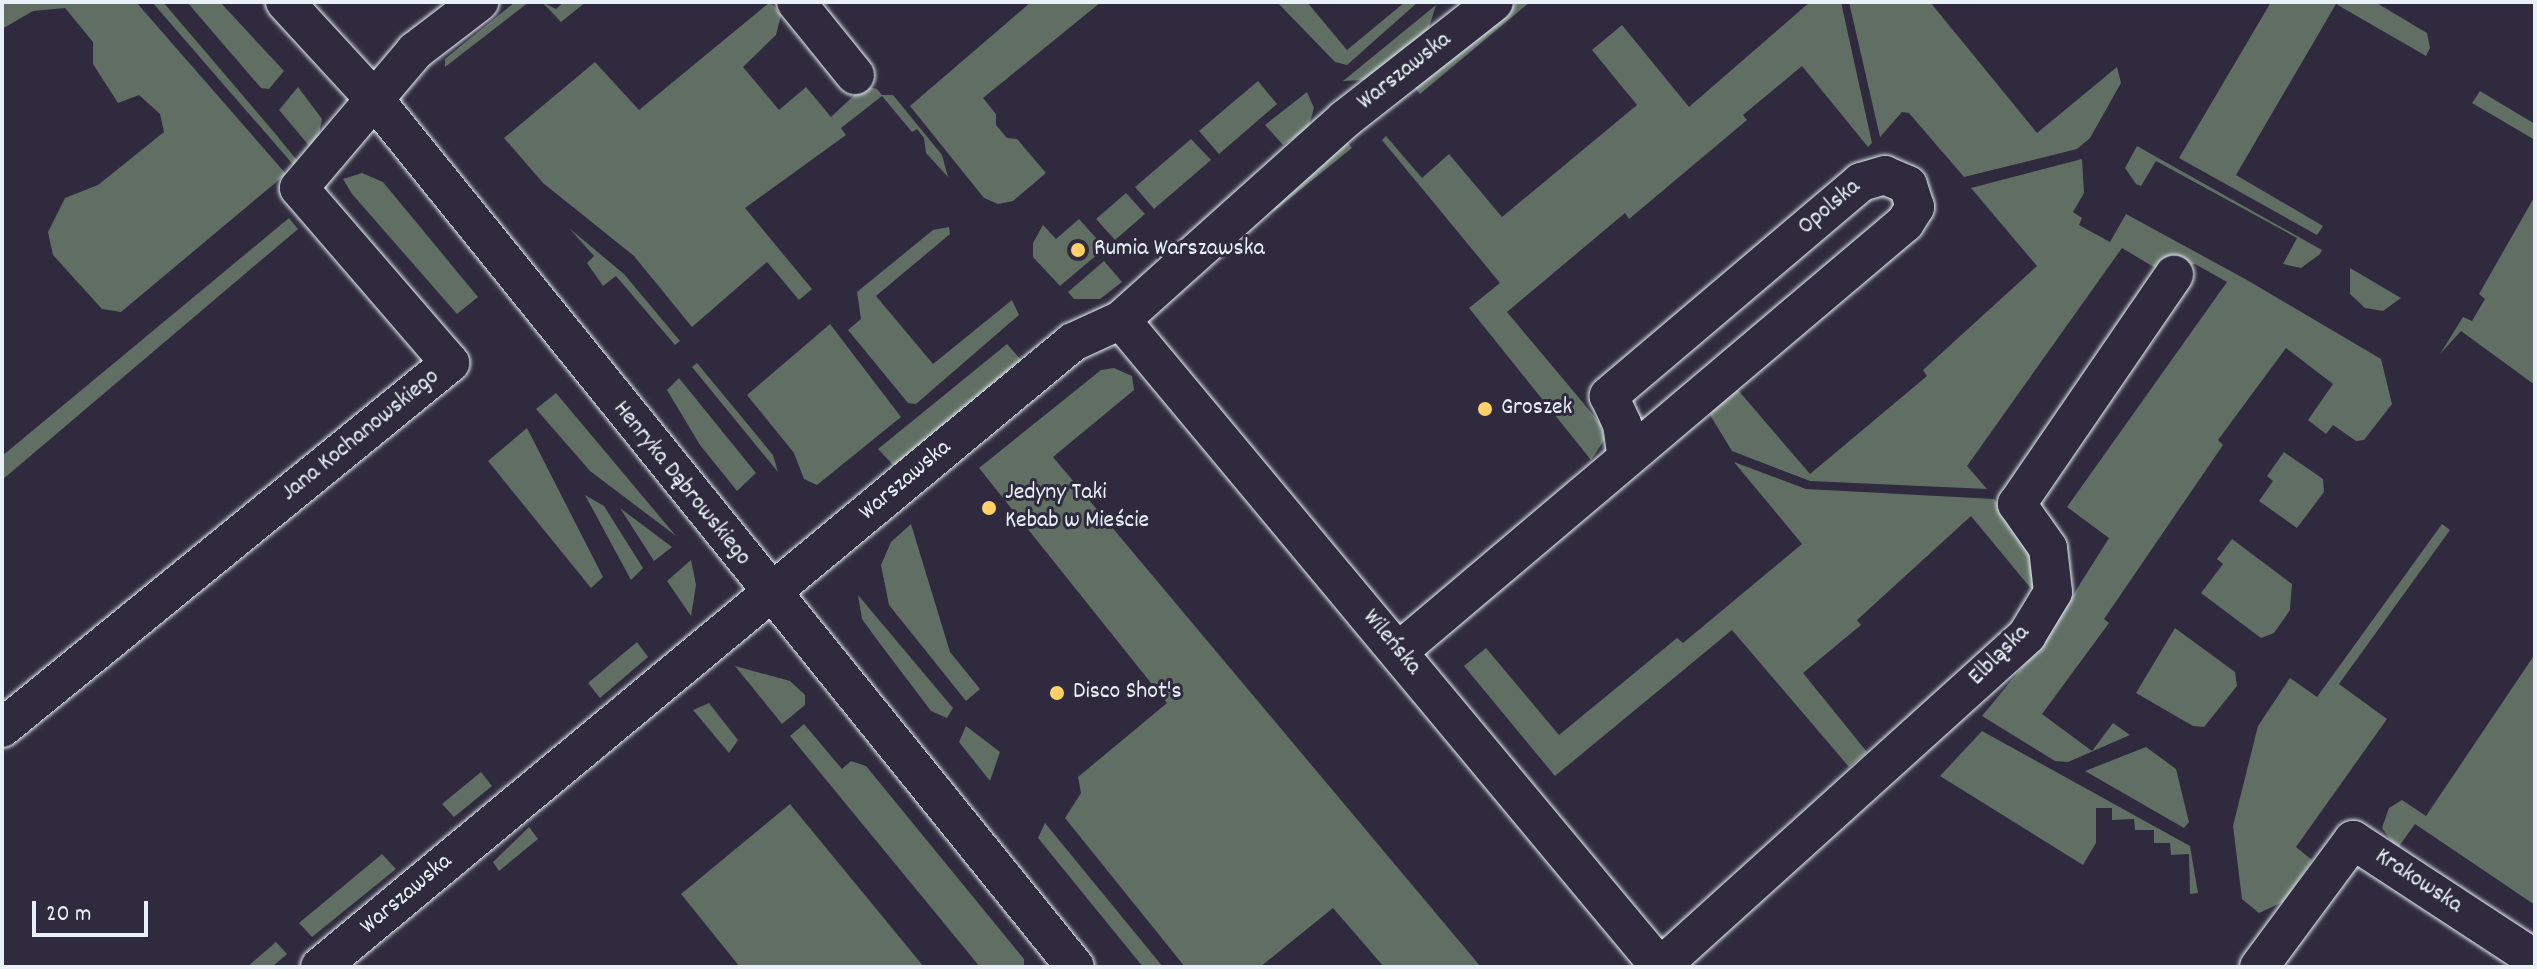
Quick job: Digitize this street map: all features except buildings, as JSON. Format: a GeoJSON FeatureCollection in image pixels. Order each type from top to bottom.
{"type":"FeatureCollection","features":[{"type":"Feature","properties":{"kind":"street","name":"Henryka Dąbrowskiego"},"geometry":{"type":"LineString","coordinates":[[285,2],[375,100],[769,594],[1073,966]]}},
{"type":"Feature","properties":{"kind":"street"},"geometry":{"type":"LineString","coordinates":[[375,100],[415,51],[479,2]]}},
{"type":"Feature","properties":{"kind":"street"},"geometry":{"type":"LineString","coordinates":[[796,2],[855,75]]}},
{"type":"Feature","properties":{"kind":"street","name":"Warszawska"},"geometry":{"type":"LineString","coordinates":[[320,967],[1073,342],[1121,320],[1345,119],[1494,2]]}},
{"type":"Feature","properties":{"kind":"street","name":"Jana Kochanowskiego"},"geometry":{"type":"LineString","coordinates":[[2,728],[450,363],[299,188],[375,100]]}},
{"type":"Feature","properties":{"kind":"street","name":"Opolska"},"geometry":{"type":"LineString","coordinates":[[1399,651],[1905,223],[1915,207],[1908,185],[1885,175],[1861,182],[1609,396],[1622,424],[1627,458]]}},
{"type":"Feature","properties":{"kind":"street","name":"Elbląska"},"geometry":{"type":"LineString","coordinates":[[1660,967],[2027,635],[2053,592],[2048,548],[2017,504],[2174,275]]}},
{"type":"Feature","properties":{"kind":"street","name":"Wileńska"},"geometry":{"type":"LineString","coordinates":[[1121,320],[1660,967]]}},
{"type":"Feature","properties":{"kind":"street","name":"Krakowska"},"geometry":{"type":"LineString","coordinates":[[2259,967],[2353,840],[2535,959]]}},
{"type":"Feature","properties":{"kind":"green space"},"geometry":{"type":"Polygon","coordinates":[[[2,2],[136,2],[286,174],[121,312],[102,309],[53,255],[48,232],[65,198],[98,185],[164,132],[160,114],[139,95],[118,103],[93,64],[93,42],[65,8],[33,11],[2,29],[2,2]]]}},
{"type":"Feature","properties":{"kind":"green space"},"geometry":{"type":"Polygon","coordinates":[[[152,2],[163,2],[300,164],[296,168],[152,2]]]}},
{"type":"Feature","properties":{"kind":"green space"},"geometry":{"type":"Polygon","coordinates":[[[187,2],[220,2],[284,71],[269,89],[261,88],[187,2]]]}},
{"type":"Feature","properties":{"kind":"green space"},"geometry":{"type":"Polygon","coordinates":[[[515,2],[529,2],[445,67],[445,59],[515,2]]]}},
{"type":"Feature","properties":{"kind":"green space"},"geometry":{"type":"Polygon","coordinates":[[[542,2],[556,9],[564,2],[586,2],[561,22],[542,2]]]}},
{"type":"Feature","properties":{"kind":"green space"},"geometry":{"type":"Polygon","coordinates":[[[770,2],[781,15],[776,35],[743,67],[779,110],[806,87],[831,117],[864,86],[877,89],[882,95],[893,95],[942,155],[948,177],[926,153],[924,138],[917,129],[912,132],[882,96],[841,128],[846,135],[745,208],[812,289],[799,300],[767,262],[692,327],[634,256],[543,183],[504,138],[595,62],[639,110],[770,2]]]}},
{"type":"Feature","properties":{"kind":"green space"},"geometry":{"type":"Polygon","coordinates":[[[1031,2],[1101,2],[983,98],[996,114],[996,125],[1007,138],[1017,139],[1046,173],[1013,201],[998,204],[984,198],[910,106],[1031,2]]]}},
{"type":"Feature","properties":{"kind":"green space"},"geometry":{"type":"Polygon","coordinates":[[[1277,2],[1307,2],[1347,50],[1405,2],[1418,2],[1347,65],[1335,62],[1277,2]]]}},
{"type":"Feature","properties":{"kind":"green space"},"geometry":{"type":"Polygon","coordinates":[[[1518,2],[1530,2],[1420,94],[1415,88],[1518,2]]]}},
{"type":"Feature","properties":{"kind":"green space"},"geometry":{"type":"Polygon","coordinates":[[[1810,2],[1841,2],[1872,143],[1868,147],[1802,66],[1743,115],[1747,120],[1629,219],[1625,213],[1507,312],[1600,423],[1605,439],[1591,460],[1469,308],[1500,283],[1382,140],[1386,136],[1422,178],[1449,154],[1502,217],[1637,105],[1592,50],[1622,25],[1689,107],[1810,2]]]}},
{"type":"Feature","properties":{"kind":"green space"},"geometry":{"type":"Polygon","coordinates":[[[1849,2],[1930,2],[2037,133],[2117,67],[2121,83],[2090,138],[2077,149],[1964,177],[1909,113],[1902,112],[1880,137],[1849,2]]]}},
{"type":"Feature","properties":{"kind":"green space"},"geometry":{"type":"Polygon","coordinates":[[[2271,2],[2375,2],[2427,33],[2430,48],[2426,56],[2336,4],[2236,175],[2323,226],[2317,235],[2179,158],[2271,2]]]}},
{"type":"Feature","properties":{"kind":"green space"},"geometry":{"type":"Polygon","coordinates":[[[1436,5],[1428,31],[1366,80],[1343,81],[1436,5]]]}},
{"type":"Feature","properties":{"kind":"green space"},"geometry":{"type":"Polygon","coordinates":[[[1258,81],[1277,104],[1219,154],[1199,131],[1258,81]]]}},
{"type":"Feature","properties":{"kind":"green space"},"geometry":{"type":"Polygon","coordinates":[[[298,87],[322,119],[318,140],[311,148],[279,110],[298,87]]]}},
{"type":"Feature","properties":{"kind":"green space"},"geometry":{"type":"Polygon","coordinates":[[[2480,91],[2535,124],[2535,140],[2472,103],[2480,91]]]}},
{"type":"Feature","properties":{"kind":"green space"},"geometry":{"type":"Polygon","coordinates":[[[1307,92],[1314,108],[1308,129],[1283,145],[1265,125],[1307,92]]]}},
{"type":"Feature","properties":{"kind":"green space"},"geometry":{"type":"Polygon","coordinates":[[[1191,139],[1211,160],[1154,209],[1135,187],[1191,139]]]}},
{"type":"Feature","properties":{"kind":"green space"},"geometry":{"type":"Polygon","coordinates":[[[1347,142],[1352,148],[1274,211],[1269,206],[1347,142]]]}},
{"type":"Feature","properties":{"kind":"green space"},"geometry":{"type":"Polygon","coordinates":[[[2137,146],[2322,250],[2320,254],[2301,268],[2283,264],[2297,238],[2156,161],[2141,186],[2136,184],[2125,168],[2137,146]]]}},
{"type":"Feature","properties":{"kind":"green space"},"geometry":{"type":"Polygon","coordinates":[[[2082,159],[2084,193],[2073,212],[2082,218],[2079,225],[2110,242],[2126,214],[2247,280],[2381,359],[2392,404],[2364,440],[2356,441],[2333,425],[2326,434],[2308,420],[2333,384],[2286,348],[2218,440],[2223,445],[2104,619],[2109,623],[2042,714],[2092,751],[2113,723],[2130,735],[2068,762],[2055,761],[1982,716],[2044,641],[2109,538],[2067,507],[2227,282],[2195,264],[2162,272],[2122,248],[1967,466],[1987,489],[1810,481],[1732,451],[1710,415],[1712,406],[1738,390],[1810,474],[1927,376],[1923,370],[2037,266],[1971,188],[2082,159]]]}},
{"type":"Feature","properties":{"kind":"green space"},"geometry":{"type":"Polygon","coordinates":[[[362,173],[383,182],[478,297],[457,314],[352,194],[343,179],[362,173]]]}},
{"type":"Feature","properties":{"kind":"green space"},"geometry":{"type":"Polygon","coordinates":[[[1126,193],[1145,214],[1115,240],[1096,219],[1126,193]]]}},
{"type":"Feature","properties":{"kind":"green space"},"geometry":{"type":"Polygon","coordinates":[[[2535,196],[2535,385],[2461,331],[2440,354],[2463,317],[2472,321],[2485,299],[2479,294],[2535,196]]]}},
{"type":"Feature","properties":{"kind":"green space"},"geometry":{"type":"Polygon","coordinates":[[[289,218],[298,229],[2,480],[2,456],[289,218]]]}},
{"type":"Feature","properties":{"kind":"green space"},"geometry":{"type":"Polygon","coordinates":[[[1079,219],[1105,248],[1060,286],[1033,257],[1033,243],[1043,225],[1056,239],[1079,219]]]}},
{"type":"Feature","properties":{"kind":"green space"},"geometry":{"type":"Polygon","coordinates":[[[949,227],[950,234],[876,296],[933,364],[1012,300],[1019,315],[916,404],[908,403],[848,330],[861,319],[857,292],[933,230],[949,227]]]}},
{"type":"Feature","properties":{"kind":"green space"},"geometry":{"type":"Polygon","coordinates":[[[569,228],[624,274],[680,341],[675,345],[616,276],[603,286],[587,263],[594,256],[569,228]]]}},
{"type":"Feature","properties":{"kind":"green space"},"geometry":{"type":"Polygon","coordinates":[[[1104,261],[1122,282],[1100,299],[1074,299],[1068,292],[1104,261]]]}},
{"type":"Feature","properties":{"kind":"green space"},"geometry":{"type":"Polygon","coordinates":[[[2350,268],[2401,298],[2383,311],[2365,308],[2350,294],[2350,268]]]}},
{"type":"Feature","properties":{"kind":"green space"},"geometry":{"type":"Polygon","coordinates":[[[830,324],[901,417],[817,485],[804,479],[794,453],[747,395],[830,324]]]}},
{"type":"Feature","properties":{"kind":"green space"},"geometry":{"type":"Polygon","coordinates":[[[1007,344],[1023,362],[894,466],[878,449],[1007,344]]]}},
{"type":"Feature","properties":{"kind":"green space"},"geometry":{"type":"Polygon","coordinates":[[[697,363],[773,455],[778,472],[692,367],[697,363]]]}},
{"type":"Feature","properties":{"kind":"green space"},"geometry":{"type":"Polygon","coordinates":[[[1114,368],[1132,376],[1134,390],[1053,457],[1481,967],[1384,967],[1333,908],[1260,967],[1185,967],[1065,818],[1081,793],[1078,777],[1167,703],[979,468],[1101,370],[1114,368]]]}},
{"type":"Feature","properties":{"kind":"green space"},"geometry":{"type":"Polygon","coordinates":[[[679,378],[756,473],[737,491],[700,445],[667,390],[679,378]]]}},
{"type":"Feature","properties":{"kind":"green space"},"geometry":{"type":"Polygon","coordinates":[[[556,393],[676,536],[590,471],[536,409],[556,393]]]}},
{"type":"Feature","properties":{"kind":"green space"},"geometry":{"type":"Polygon","coordinates":[[[527,428],[603,577],[591,588],[488,461],[527,428]]]}},
{"type":"Feature","properties":{"kind":"green space"},"geometry":{"type":"Polygon","coordinates":[[[2284,452],[2323,479],[2324,492],[2297,528],[2259,501],[2273,481],[2267,476],[2284,452]]]}},
{"type":"Feature","properties":{"kind":"green space"},"geometry":{"type":"Polygon","coordinates":[[[1734,462],[1806,489],[1994,499],[2039,556],[2037,596],[1971,516],[1857,620],[1861,625],[1803,673],[1867,752],[1849,767],[1732,630],[1555,776],[1464,666],[1486,648],[1559,735],[1677,638],[1683,643],[1802,544],[1734,462]]]}},
{"type":"Feature","properties":{"kind":"green space"},"geometry":{"type":"Polygon","coordinates":[[[585,495],[604,506],[643,568],[631,580],[585,495]]]}},
{"type":"Feature","properties":{"kind":"green space"},"geometry":{"type":"Polygon","coordinates":[[[620,508],[672,547],[654,561],[620,508]]]}},
{"type":"Feature","properties":{"kind":"green space"},"geometry":{"type":"Polygon","coordinates":[[[911,524],[950,652],[980,689],[966,701],[889,605],[881,565],[891,542],[911,524]]]}},
{"type":"Feature","properties":{"kind":"green space"},"geometry":{"type":"Polygon","coordinates":[[[2442,524],[2450,530],[2339,684],[2387,719],[2296,847],[2312,860],[2283,902],[2259,913],[2242,899],[2233,826],[2258,726],[2290,678],[2317,697],[2442,524]]]}},
{"type":"Feature","properties":{"kind":"green space"},"geometry":{"type":"Polygon","coordinates":[[[2232,539],[2292,584],[2290,610],[2274,633],[2261,638],[2201,593],[2223,564],[2217,559],[2232,539]]]}},
{"type":"Feature","properties":{"kind":"green space"},"geometry":{"type":"Polygon","coordinates":[[[691,560],[696,585],[691,616],[667,581],[691,560]]]}},
{"type":"Feature","properties":{"kind":"green space"},"geometry":{"type":"Polygon","coordinates":[[[858,595],[953,708],[947,718],[931,711],[862,619],[858,595]]]}},
{"type":"Feature","properties":{"kind":"green space"},"geometry":{"type":"Polygon","coordinates":[[[2175,628],[2235,672],[2237,686],[2204,727],[2193,726],[2136,693],[2175,628]]]}},
{"type":"Feature","properties":{"kind":"green space"},"geometry":{"type":"Polygon","coordinates":[[[637,642],[648,657],[600,698],[588,683],[637,642]]]}},
{"type":"Feature","properties":{"kind":"green space"},"geometry":{"type":"Polygon","coordinates":[[[2535,654],[2535,905],[2415,824],[2397,849],[2382,828],[2389,808],[2402,800],[2426,816],[2535,654]]]}},
{"type":"Feature","properties":{"kind":"green space"},"geometry":{"type":"Polygon","coordinates":[[[735,666],[790,681],[805,695],[805,705],[782,724],[735,666]]]}},
{"type":"Feature","properties":{"kind":"green space"},"geometry":{"type":"Polygon","coordinates":[[[709,703],[738,740],[729,753],[693,710],[709,703]]]}},
{"type":"Feature","properties":{"kind":"green space"},"geometry":{"type":"Polygon","coordinates":[[[804,724],[842,769],[851,761],[866,766],[1024,959],[1024,967],[980,967],[790,736],[804,724]]]}},
{"type":"Feature","properties":{"kind":"green space"},"geometry":{"type":"Polygon","coordinates":[[[966,726],[1000,752],[990,781],[959,742],[966,726]]]}},
{"type":"Feature","properties":{"kind":"green space"},"geometry":{"type":"Polygon","coordinates":[[[1982,731],[2190,846],[2198,893],[2190,894],[2189,854],[2171,855],[2170,843],[2154,843],[2154,830],[2135,830],[2134,819],[2112,820],[2112,808],[2096,808],[2096,843],[2083,865],[1940,776],[1982,731]]]}},
{"type":"Feature","properties":{"kind":"green space"},"geometry":{"type":"Polygon","coordinates":[[[2146,747],[2176,769],[2189,822],[2184,828],[2085,771],[2146,747]]]}},
{"type":"Feature","properties":{"kind":"green space"},"geometry":{"type":"Polygon","coordinates":[[[481,772],[492,786],[454,817],[442,804],[481,772]]]}},
{"type":"Feature","properties":{"kind":"green space"},"geometry":{"type":"Polygon","coordinates":[[[790,804],[924,967],[740,967],[681,894],[790,804]]]}},
{"type":"Feature","properties":{"kind":"green space"},"geometry":{"type":"Polygon","coordinates":[[[1045,823],[1163,967],[1143,967],[1038,838],[1045,823]]]}},
{"type":"Feature","properties":{"kind":"green space"},"geometry":{"type":"Polygon","coordinates":[[[529,827],[538,839],[499,871],[493,862],[529,827]]]}},
{"type":"Feature","properties":{"kind":"green space"},"geometry":{"type":"Polygon","coordinates":[[[382,854],[396,869],[312,937],[299,923],[382,854]]]}},
{"type":"Feature","properties":{"kind":"green space"},"geometry":{"type":"Polygon","coordinates":[[[276,942],[287,954],[272,967],[247,967],[276,942]]]}},
{"type":"Feature","properties":{"kind":"place","name":"Rumia Warszawska"},"geometry":{"type":"Point","coordinates":[1078,250]}},
{"type":"Feature","properties":{"kind":"place","name":"Groszek"},"geometry":{"type":"Point","coordinates":[1485,409]}},
{"type":"Feature","properties":{"kind":"place","name":"Jedyny Taki Kebab w Mieście"},"geometry":{"type":"Point","coordinates":[989,508]}},
{"type":"Feature","properties":{"kind":"place","name":"Disco Shot's"},"geometry":{"type":"Point","coordinates":[1057,693]}}]}
